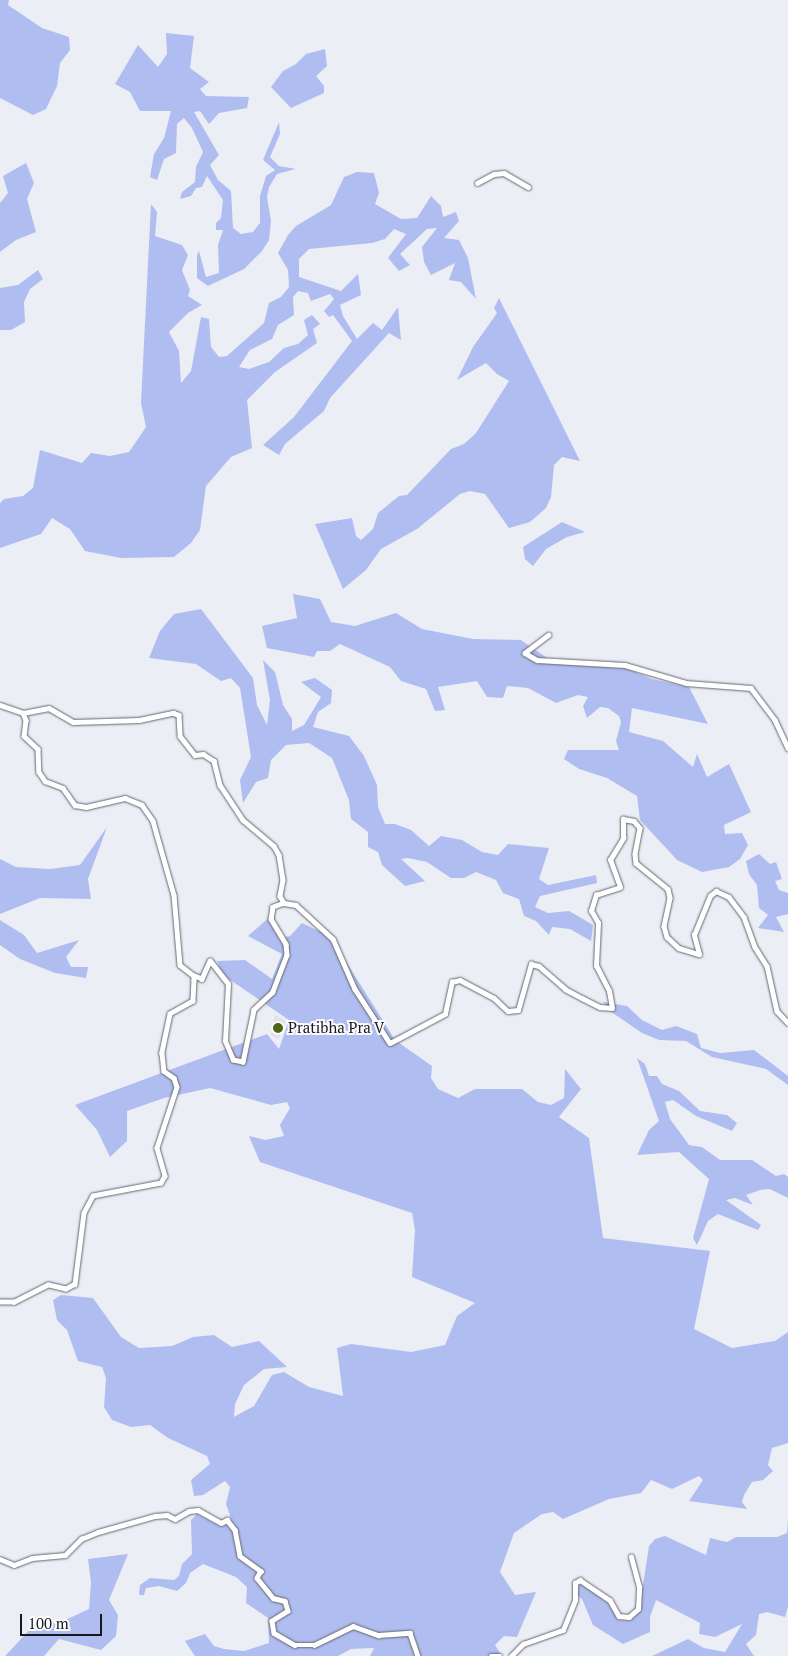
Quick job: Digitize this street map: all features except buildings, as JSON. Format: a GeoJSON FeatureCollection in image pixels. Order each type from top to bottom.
{"type":"FeatureCollection","features":[{"type":"Feature","properties":{"kind":"street"},"geometry":{"type":"LineString","coordinates":[[477,183],[494,174],[504,173],[528,187]]}},
{"type":"Feature","properties":{"kind":"street"},"geometry":{"type":"LineString","coordinates":[[549,635],[525,653],[537,660],[625,665],[686,683],[751,688],[775,720],[788,748]]}},
{"type":"Feature","properties":{"kind":"street"},"geometry":{"type":"LineString","coordinates":[[0,705],[23,713],[49,708],[73,722],[139,720],[173,713],[179,715],[180,736],[195,755],[203,754],[214,761],[220,785],[234,808],[279,855],[283,880],[280,896],[284,903]]}},
{"type":"Feature","properties":{"kind":"street"},"geometry":{"type":"LineString","coordinates":[[23,713],[26,720],[24,736],[38,749],[37,765],[45,781],[63,788],[75,805],[86,807],[125,798],[142,806],[153,821],[174,895],[180,965],[194,976],[202,979],[210,961],[228,984],[225,1042],[233,1060],[243,1062],[254,1010],[273,992],[287,954],[286,944],[271,919],[273,906],[284,903],[296,905],[333,939],[355,989],[390,1043],[445,1014],[452,982],[460,980],[494,998],[508,1011],[518,1010],[531,964],[539,966],[565,989],[600,1008],[612,1008],[609,991],[596,966],[598,923],[591,911],[596,895],[620,887],[610,860],[623,838],[623,819],[634,822],[640,828],[635,854],[636,863],[668,889],[670,898],[664,926],[667,937],[678,948],[700,954],[694,935],[710,896],[716,892],[729,897],[744,917],[755,947],[767,966],[771,994],[777,1011],[788,1023]]}},
{"type":"Feature","properties":{"kind":"street"},"geometry":{"type":"LineString","coordinates":[[0,1302],[14,1302],[48,1285],[66,1289],[75,1284],[84,1212],[94,1196],[161,1183],[165,1176],[157,1148],[177,1087],[174,1078],[164,1071],[162,1053],[170,1014],[193,1001],[194,976]]}},
{"type":"Feature","properties":{"kind":"street"},"geometry":{"type":"LineString","coordinates":[[0,1559],[14,1565],[32,1558],[65,1554],[82,1539],[98,1532],[155,1516],[166,1515],[175,1519],[189,1511],[198,1510],[221,1523],[227,1520],[234,1530],[240,1556],[261,1571],[257,1578],[273,1598],[285,1601],[288,1611],[272,1621],[274,1633],[295,1645],[314,1645],[353,1626],[378,1635],[410,1633],[418,1656]]}},
{"type":"Feature","properties":{"kind":"street"},"geometry":{"type":"LineString","coordinates":[[511,1656],[523,1644],[563,1630],[575,1600],[575,1583],[580,1580],[610,1600],[619,1616],[629,1617],[638,1609],[639,1586],[631,1557]]}},
{"type":"Feature","properties":{"kind":"street"},"geometry":{"type":"LineString","coordinates":[[491,1656],[500,1656]]}},
{"type":"Feature","properties":{"kind":"shaded area"},"geometry":{"type":"Polygon","coordinates":[[[0,0],[9,0],[8,5],[42,28],[69,37],[70,50],[60,63],[57,86],[46,109],[33,115],[0,98],[0,0]]]}},
{"type":"Feature","properties":{"kind":"shaded area"},"geometry":{"type":"Polygon","coordinates":[[[166,33],[194,36],[190,68],[209,82],[200,89],[206,96],[249,97],[247,108],[219,113],[209,124],[200,111],[194,112],[219,155],[210,165],[218,180],[231,191],[233,228],[241,234],[253,232],[260,223],[260,196],[266,176],[275,170],[263,160],[279,122],[280,134],[270,157],[279,166],[296,169],[277,174],[269,187],[267,197],[271,221],[269,240],[262,251],[244,269],[208,286],[197,278],[197,255],[199,251],[206,277],[219,273],[218,245],[223,230],[216,230],[216,223],[221,218],[223,200],[207,176],[202,187],[196,188],[191,196],[180,199],[182,192],[195,182],[196,167],[203,152],[192,128],[184,118],[177,124],[176,153],[164,159],[157,180],[150,177],[154,154],[164,138],[171,111],[140,111],[130,92],[115,84],[138,45],[158,67],[167,54],[166,33]]]}},
{"type":"Feature","properties":{"kind":"shaded area"},"geometry":{"type":"Polygon","coordinates":[[[325,49],[327,66],[316,76],[324,86],[324,93],[291,108],[271,87],[283,71],[296,64],[306,54],[325,49]]]}},
{"type":"Feature","properties":{"kind":"shaded area"},"geometry":{"type":"Polygon","coordinates":[[[26,163],[34,183],[27,199],[36,232],[16,240],[0,252],[0,203],[8,193],[3,176],[26,163]]]}},
{"type":"Feature","properties":{"kind":"shaded area"},"geometry":{"type":"Polygon","coordinates":[[[357,172],[374,173],[379,193],[375,204],[401,219],[417,218],[431,196],[441,206],[443,217],[456,212],[459,221],[444,238],[459,240],[468,258],[476,299],[461,282],[449,280],[455,263],[431,275],[424,262],[422,247],[437,228],[427,229],[400,254],[410,265],[399,271],[388,258],[406,234],[394,229],[385,239],[372,243],[309,249],[299,259],[299,277],[341,291],[358,274],[361,295],[340,305],[343,316],[357,339],[373,323],[382,330],[398,307],[401,340],[389,333],[330,398],[324,411],[285,444],[279,455],[263,445],[294,417],[352,341],[333,315],[329,317],[324,311],[334,299],[330,294],[311,301],[308,293],[298,291],[293,297],[294,315],[278,325],[272,339],[250,350],[239,367],[249,369],[269,362],[284,348],[298,344],[308,335],[304,320],[312,315],[320,324],[313,329],[317,343],[275,372],[247,400],[252,448],[231,457],[206,486],[200,530],[191,543],[174,557],[121,558],[85,551],[70,529],[52,518],[41,534],[0,548],[0,503],[4,499],[23,496],[33,488],[40,450],[82,463],[91,453],[110,456],[129,452],[146,427],[141,403],[151,204],[157,212],[155,236],[182,245],[188,255],[182,270],[190,290],[188,296],[202,305],[188,313],[169,332],[179,351],[181,383],[191,371],[201,317],[209,319],[211,347],[219,357],[227,356],[264,323],[269,303],[281,297],[289,287],[288,270],[278,253],[288,235],[296,226],[331,205],[344,177],[357,172]]]}},
{"type":"Feature","properties":{"kind":"shaded area"},"geometry":{"type":"Polygon","coordinates":[[[38,270],[43,279],[30,289],[24,302],[25,322],[11,330],[0,330],[0,288],[18,285],[38,270]]]}},
{"type":"Feature","properties":{"kind":"shaded area"},"geometry":{"type":"Polygon","coordinates":[[[499,298],[580,461],[562,457],[554,465],[551,497],[546,508],[530,522],[509,528],[485,494],[470,491],[460,494],[417,529],[381,549],[366,570],[343,589],[315,524],[352,518],[356,536],[361,540],[373,529],[378,513],[399,496],[407,495],[451,449],[464,444],[476,433],[509,381],[497,374],[486,363],[457,380],[473,347],[497,313],[494,308],[499,298]]]}},
{"type":"Feature","properties":{"kind":"shaded area"},"geometry":{"type":"Polygon","coordinates":[[[562,522],[585,532],[567,537],[546,549],[533,566],[525,559],[523,547],[562,522]]]}},
{"type":"Feature","properties":{"kind":"shaded area"},"geometry":{"type":"Polygon","coordinates":[[[293,594],[320,599],[331,622],[355,626],[396,613],[422,629],[473,639],[521,640],[556,664],[625,668],[652,679],[689,687],[708,724],[632,708],[629,732],[663,741],[693,767],[697,754],[707,777],[729,764],[751,812],[724,825],[725,834],[742,833],[748,845],[740,859],[729,867],[702,872],[677,860],[640,820],[637,796],[607,778],[579,769],[564,759],[568,750],[619,750],[616,741],[621,722],[619,716],[608,708],[600,707],[587,718],[583,706],[588,697],[578,695],[556,703],[528,688],[507,686],[503,698],[487,697],[477,681],[438,687],[445,710],[435,711],[426,689],[401,681],[390,667],[340,644],[330,651],[317,651],[314,657],[267,648],[262,626],[297,618],[293,594]]]}},
{"type":"Feature","properties":{"kind":"shaded area"},"geometry":{"type":"Polygon","coordinates":[[[201,609],[253,678],[257,705],[267,725],[270,700],[263,660],[275,672],[283,705],[292,719],[292,731],[304,725],[321,697],[301,682],[315,678],[332,690],[331,703],[318,712],[313,727],[349,736],[364,756],[377,785],[378,807],[385,824],[395,824],[411,830],[429,846],[441,836],[462,840],[482,852],[498,855],[508,844],[549,848],[539,879],[548,885],[596,875],[597,883],[540,896],[535,907],[548,913],[569,911],[593,925],[591,941],[570,929],[552,927],[549,935],[536,921],[524,916],[519,899],[503,893],[496,880],[476,872],[464,878],[451,878],[427,862],[408,858],[401,859],[425,881],[405,886],[382,865],[378,852],[368,847],[368,832],[351,819],[349,800],[332,758],[309,743],[286,745],[271,760],[268,778],[256,782],[243,803],[240,780],[251,757],[240,688],[231,678],[221,681],[196,664],[149,658],[160,631],[174,614],[201,609]]]}},
{"type":"Feature","properties":{"kind":"shaded area"},"geometry":{"type":"Polygon","coordinates":[[[107,827],[88,879],[91,899],[40,898],[0,914],[0,859],[16,867],[50,869],[80,865],[107,827]]]}},
{"type":"Feature","properties":{"kind":"shaded area"},"geometry":{"type":"Polygon","coordinates":[[[759,854],[770,864],[776,862],[782,879],[775,881],[779,890],[788,893],[788,914],[776,917],[784,932],[758,928],[768,915],[759,908],[757,885],[749,874],[746,861],[759,854]]]}},
{"type":"Feature","properties":{"kind":"shaded area"},"geometry":{"type":"Polygon","coordinates":[[[272,915],[279,938],[290,936],[302,923],[330,936],[395,1040],[432,1066],[431,1078],[438,1089],[458,1098],[475,1089],[522,1089],[538,1102],[551,1105],[564,1098],[565,1069],[581,1089],[559,1117],[589,1138],[603,1238],[710,1251],[694,1329],[732,1348],[775,1341],[788,1332],[788,1443],[772,1448],[768,1465],[773,1471],[763,1480],[752,1482],[742,1502],[747,1509],[689,1501],[703,1480],[699,1476],[672,1489],[651,1480],[641,1493],[609,1499],[563,1519],[553,1512],[542,1514],[514,1533],[500,1572],[515,1595],[536,1592],[517,1637],[504,1636],[495,1645],[502,1656],[370,1656],[374,1648],[351,1649],[338,1656],[195,1656],[185,1641],[205,1634],[214,1646],[224,1649],[244,1651],[269,1643],[268,1618],[246,1603],[247,1587],[236,1577],[203,1564],[190,1573],[186,1583],[177,1591],[159,1586],[146,1588],[144,1595],[139,1595],[140,1585],[150,1578],[174,1580],[179,1576],[182,1564],[192,1554],[191,1520],[197,1514],[220,1526],[233,1524],[226,1504],[230,1487],[225,1481],[203,1495],[194,1496],[191,1480],[210,1464],[207,1456],[168,1438],[150,1425],[131,1427],[112,1420],[104,1407],[106,1378],[102,1367],[78,1361],[67,1330],[57,1320],[53,1300],[61,1295],[93,1298],[121,1337],[139,1348],[172,1346],[193,1337],[214,1335],[232,1347],[259,1341],[287,1367],[264,1369],[244,1385],[235,1404],[234,1417],[254,1406],[272,1375],[284,1372],[309,1387],[343,1396],[337,1348],[351,1344],[411,1352],[445,1345],[457,1316],[475,1303],[412,1277],[415,1230],[412,1213],[260,1162],[249,1136],[265,1140],[284,1136],[280,1125],[290,1108],[287,1102],[271,1105],[210,1088],[164,1098],[127,1111],[127,1141],[110,1157],[97,1130],[75,1105],[267,1034],[279,1049],[289,1020],[223,975],[217,961],[245,960],[272,979],[282,954],[248,936],[272,915]]]}},
{"type":"Feature","properties":{"kind":"shaded area"},"geometry":{"type":"Polygon","coordinates":[[[0,920],[24,935],[37,953],[79,940],[66,957],[71,967],[88,967],[86,978],[55,973],[20,959],[0,945],[0,920]]]}},
{"type":"Feature","properties":{"kind":"shaded area"},"geometry":{"type":"Polygon","coordinates":[[[603,1002],[627,1006],[642,1020],[662,1030],[676,1026],[697,1034],[701,1048],[720,1053],[754,1050],[788,1076],[788,1085],[766,1069],[712,1057],[686,1041],[659,1040],[642,1033],[610,1011],[603,1002]]]}},
{"type":"Feature","properties":{"kind":"shaded area","name":"Pratibha Pra V"},"geometry":{"type":"Polygon","coordinates":[[[275,1015],[285,1021],[279,1039],[271,1035],[275,1015]]]}},
{"type":"Feature","properties":{"kind":"shaded area"},"geometry":{"type":"Polygon","coordinates":[[[637,1058],[645,1064],[649,1076],[657,1076],[662,1084],[679,1091],[700,1111],[727,1115],[737,1123],[732,1131],[696,1116],[673,1100],[665,1102],[670,1119],[689,1145],[702,1147],[720,1160],[752,1160],[776,1176],[784,1174],[788,1177],[788,1198],[770,1189],[746,1195],[753,1205],[735,1198],[726,1200],[761,1225],[758,1230],[718,1214],[708,1221],[697,1245],[693,1238],[709,1179],[679,1152],[637,1155],[649,1130],[659,1121],[637,1058]]]}},
{"type":"Feature","properties":{"kind":"shaded area"},"geometry":{"type":"Polygon","coordinates":[[[788,1520],[788,1607],[785,1617],[767,1612],[759,1614],[756,1635],[746,1644],[754,1656],[652,1656],[688,1639],[704,1648],[725,1652],[742,1624],[715,1637],[699,1634],[700,1623],[656,1600],[650,1617],[650,1632],[623,1644],[593,1625],[582,1599],[578,1596],[578,1587],[582,1584],[607,1602],[619,1620],[628,1621],[639,1611],[649,1546],[655,1539],[665,1536],[706,1555],[710,1538],[727,1542],[736,1537],[777,1537],[787,1533],[788,1520]]]}},
{"type":"Feature","properties":{"kind":"shaded area"},"geometry":{"type":"Polygon","coordinates":[[[128,1554],[109,1600],[118,1615],[116,1636],[101,1650],[59,1639],[44,1656],[5,1656],[35,1624],[63,1621],[89,1609],[91,1582],[88,1559],[128,1554]]]}},
{"type":"Feature","properties":{"kind":"place","name":"Pratibha Pra V"},"geometry":{"type":"Point","coordinates":[278,1028]}}]}
